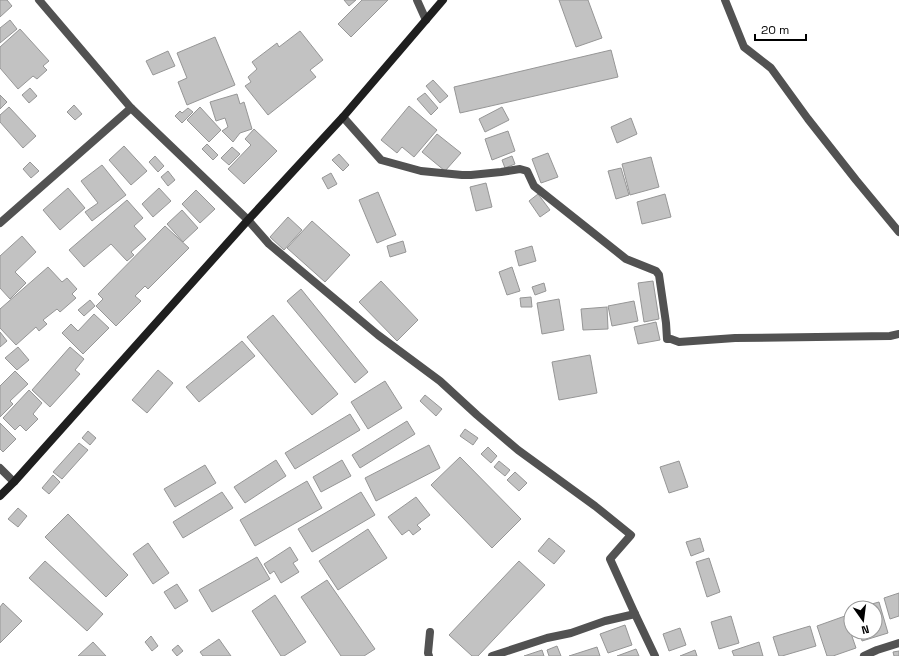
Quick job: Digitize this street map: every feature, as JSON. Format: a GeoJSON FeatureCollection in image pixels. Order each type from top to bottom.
{"type":"FeatureCollection","features":[{"type":"Feature","properties":{"kind":"street"},"geometry":{"type":"LineString","coordinates":[[39,0],[131,108],[248,220],[269,244],[378,335],[440,381],[518,450],[596,506],[631,535],[610,559],[655,656]]}},
{"type":"Feature","properties":{"kind":"street"},"geometry":{"type":"LineString","coordinates":[[417,0],[426,20]]}},
{"type":"Feature","properties":{"kind":"street"},"geometry":{"type":"LineString","coordinates":[[0,496],[248,220],[344,117],[443,0]]}},
{"type":"Feature","properties":{"kind":"street"},"geometry":{"type":"LineString","coordinates":[[725,0],[744,47],[771,68],[808,120],[899,232]]}},
{"type":"Feature","properties":{"kind":"street"},"geometry":{"type":"LineString","coordinates":[[0,223],[131,108]]}},
{"type":"Feature","properties":{"kind":"street"},"geometry":{"type":"LineString","coordinates":[[344,117],[381,160],[421,171],[455,174],[471,175],[501,172],[520,168],[527,171],[534,186],[626,259],[656,271],[659,275],[667,339],[679,342],[735,338],[890,336],[899,334]]}},
{"type":"Feature","properties":{"kind":"street"},"geometry":{"type":"LineString","coordinates":[[0,468],[14,482]]}},
{"type":"Feature","properties":{"kind":"street"},"geometry":{"type":"LineString","coordinates":[[492,656],[547,638],[571,633],[605,621],[635,614]]}},
{"type":"Feature","properties":{"kind":"street"},"geometry":{"type":"LineString","coordinates":[[429,656],[430,632]]}},
{"type":"Feature","properties":{"kind":"street"},"geometry":{"type":"LineString","coordinates":[[864,656],[899,643]]}},
{"type":"Feature","properties":{"kind":"building"},"geometry":{"type":"Polygon","coordinates":[[[0,0],[7,0],[12,6],[0,17],[0,0]]]}},
{"type":"Feature","properties":{"kind":"building"},"geometry":{"type":"Polygon","coordinates":[[[344,0],[356,0],[349,6],[344,0]]]}},
{"type":"Feature","properties":{"kind":"building"},"geometry":{"type":"Polygon","coordinates":[[[362,0],[388,0],[351,37],[338,24],[362,0]]]}},
{"type":"Feature","properties":{"kind":"building"},"geometry":{"type":"Polygon","coordinates":[[[559,0],[588,0],[602,38],[576,47],[559,0]]]}},
{"type":"Feature","properties":{"kind":"building"},"geometry":{"type":"Polygon","coordinates":[[[10,20],[17,29],[0,43],[0,28],[10,20]]]}},
{"type":"Feature","properties":{"kind":"building"},"geometry":{"type":"Polygon","coordinates":[[[20,29],[49,61],[43,66],[47,70],[37,79],[33,76],[18,89],[0,68],[0,47],[20,29]]]}},
{"type":"Feature","properties":{"kind":"building"},"geometry":{"type":"Polygon","coordinates":[[[300,31],[323,60],[310,70],[316,77],[268,115],[245,86],[251,82],[248,77],[257,69],[252,62],[277,43],[279,47],[300,31]]]}},
{"type":"Feature","properties":{"kind":"building"},"geometry":{"type":"Polygon","coordinates":[[[215,37],[235,85],[187,105],[178,82],[187,78],[177,53],[215,37]]]}},
{"type":"Feature","properties":{"kind":"building"},"geometry":{"type":"Polygon","coordinates":[[[611,50],[618,77],[460,113],[454,87],[611,50]]]}},
{"type":"Feature","properties":{"kind":"building"},"geometry":{"type":"Polygon","coordinates":[[[168,51],[175,66],[153,75],[146,61],[168,51]]]}},
{"type":"Feature","properties":{"kind":"building"},"geometry":{"type":"Polygon","coordinates":[[[433,80],[448,96],[440,103],[426,86],[433,80]]]}},
{"type":"Feature","properties":{"kind":"building"},"geometry":{"type":"Polygon","coordinates":[[[30,88],[37,96],[29,103],[22,95],[30,88]]]}},
{"type":"Feature","properties":{"kind":"building"},"geometry":{"type":"Polygon","coordinates":[[[425,93],[438,108],[431,115],[417,99],[425,93]]]}},
{"type":"Feature","properties":{"kind":"building"},"geometry":{"type":"Polygon","coordinates":[[[237,94],[240,104],[244,102],[252,129],[240,133],[233,142],[222,131],[228,127],[225,118],[216,121],[210,102],[237,94]]]}},
{"type":"Feature","properties":{"kind":"building"},"geometry":{"type":"Polygon","coordinates":[[[0,95],[7,102],[0,109],[0,95]]]}},
{"type":"Feature","properties":{"kind":"building"},"geometry":{"type":"Polygon","coordinates":[[[74,105],[82,114],[75,120],[67,112],[74,105]]]}},
{"type":"Feature","properties":{"kind":"building"},"geometry":{"type":"Polygon","coordinates":[[[409,106],[437,130],[414,157],[402,147],[397,153],[381,140],[409,106]]]}},
{"type":"Feature","properties":{"kind":"building"},"geometry":{"type":"Polygon","coordinates":[[[9,107],[36,136],[23,148],[0,122],[0,115],[9,107]]]}},
{"type":"Feature","properties":{"kind":"building"},"geometry":{"type":"Polygon","coordinates":[[[200,107],[221,130],[209,142],[187,120],[200,107]]]}},
{"type":"Feature","properties":{"kind":"building"},"geometry":{"type":"Polygon","coordinates":[[[502,107],[509,120],[485,132],[479,119],[502,107]]]}},
{"type":"Feature","properties":{"kind":"building"},"geometry":{"type":"Polygon","coordinates":[[[188,108],[193,112],[182,123],[175,116],[180,111],[182,113],[188,108]]]}},
{"type":"Feature","properties":{"kind":"building"},"geometry":{"type":"Polygon","coordinates":[[[631,118],[637,134],[617,143],[611,127],[631,118]]]}},
{"type":"Feature","properties":{"kind":"building"},"geometry":{"type":"Polygon","coordinates":[[[254,129],[277,151],[244,184],[228,169],[251,145],[245,139],[254,129]]]}},
{"type":"Feature","properties":{"kind":"building"},"geometry":{"type":"Polygon","coordinates":[[[508,131],[515,151],[492,160],[485,139],[508,131]]]}},
{"type":"Feature","properties":{"kind":"building"},"geometry":{"type":"Polygon","coordinates":[[[437,134],[461,153],[445,171],[422,152],[437,134]]]}},
{"type":"Feature","properties":{"kind":"building"},"geometry":{"type":"Polygon","coordinates":[[[207,144],[218,155],[213,160],[202,149],[207,144]]]}},
{"type":"Feature","properties":{"kind":"building"},"geometry":{"type":"Polygon","coordinates":[[[124,146],[147,171],[131,185],[109,160],[124,146]]]}},
{"type":"Feature","properties":{"kind":"building"},"geometry":{"type":"Polygon","coordinates":[[[232,147],[240,154],[229,165],[221,158],[232,147]]]}},
{"type":"Feature","properties":{"kind":"building"},"geometry":{"type":"Polygon","coordinates":[[[548,153],[558,177],[541,183],[532,159],[548,153]]]}},
{"type":"Feature","properties":{"kind":"building"},"geometry":{"type":"Polygon","coordinates":[[[339,154],[349,165],[343,171],[332,160],[339,154]]]}},
{"type":"Feature","properties":{"kind":"building"},"geometry":{"type":"Polygon","coordinates":[[[155,156],[164,166],[158,172],[149,162],[155,156]]]}},
{"type":"Feature","properties":{"kind":"building"},"geometry":{"type":"Polygon","coordinates":[[[512,156],[515,164],[505,168],[502,160],[512,156]]]}},
{"type":"Feature","properties":{"kind":"building"},"geometry":{"type":"Polygon","coordinates":[[[651,157],[659,187],[630,195],[622,164],[651,157]]]}},
{"type":"Feature","properties":{"kind":"building"},"geometry":{"type":"Polygon","coordinates":[[[30,162],[39,171],[31,178],[23,169],[30,162]]]}},
{"type":"Feature","properties":{"kind":"building"},"geometry":{"type":"Polygon","coordinates":[[[102,165],[126,195],[92,221],[85,212],[98,203],[81,181],[102,165]]]}},
{"type":"Feature","properties":{"kind":"building"},"geometry":{"type":"Polygon","coordinates":[[[621,168],[629,195],[616,199],[608,171],[621,168]]]}},
{"type":"Feature","properties":{"kind":"building"},"geometry":{"type":"Polygon","coordinates":[[[168,171],[175,180],[168,186],[161,177],[168,171]]]}},
{"type":"Feature","properties":{"kind":"building"},"geometry":{"type":"Polygon","coordinates":[[[331,173],[337,184],[328,189],[322,178],[331,173]]]}},
{"type":"Feature","properties":{"kind":"building"},"geometry":{"type":"Polygon","coordinates":[[[486,183],[492,207],[476,211],[470,187],[486,183]]]}},
{"type":"Feature","properties":{"kind":"building"},"geometry":{"type":"Polygon","coordinates":[[[68,188],[85,208],[60,230],[43,210],[68,188]]]}},
{"type":"Feature","properties":{"kind":"building"},"geometry":{"type":"Polygon","coordinates":[[[159,188],[171,201],[153,217],[142,204],[159,188]]]}},
{"type":"Feature","properties":{"kind":"building"},"geometry":{"type":"Polygon","coordinates":[[[196,190],[215,209],[200,223],[182,204],[196,190]]]}},
{"type":"Feature","properties":{"kind":"building"},"geometry":{"type":"Polygon","coordinates":[[[378,192],[396,235],[377,243],[359,200],[378,192]]]}},
{"type":"Feature","properties":{"kind":"building"},"geometry":{"type":"Polygon","coordinates":[[[538,194],[550,210],[540,217],[529,201],[538,194]]]}},
{"type":"Feature","properties":{"kind":"building"},"geometry":{"type":"Polygon","coordinates":[[[665,194],[671,217],[642,224],[637,202],[665,194]]]}},
{"type":"Feature","properties":{"kind":"building"},"geometry":{"type":"Polygon","coordinates":[[[127,200],[143,218],[134,226],[146,239],[131,252],[134,255],[127,261],[111,244],[84,267],[69,250],[127,200]]]}},
{"type":"Feature","properties":{"kind":"building"},"geometry":{"type":"Polygon","coordinates":[[[182,210],[198,228],[183,242],[167,224],[182,210]]]}},
{"type":"Feature","properties":{"kind":"building"},"geometry":{"type":"Polygon","coordinates":[[[288,217],[302,230],[284,250],[270,237],[288,217]]]}},
{"type":"Feature","properties":{"kind":"building"},"geometry":{"type":"Polygon","coordinates":[[[312,221],[350,255],[325,282],[287,248],[312,221]]]}},
{"type":"Feature","properties":{"kind":"building"},"geometry":{"type":"Polygon","coordinates":[[[165,226],[189,248],[148,289],[145,286],[135,296],[141,301],[116,326],[96,306],[103,299],[98,294],[165,226]]]}},
{"type":"Feature","properties":{"kind":"building"},"geometry":{"type":"Polygon","coordinates":[[[22,236],[36,252],[15,272],[26,283],[10,299],[0,288],[0,256],[22,236]]]}},
{"type":"Feature","properties":{"kind":"building"},"geometry":{"type":"Polygon","coordinates":[[[403,241],[406,252],[390,257],[387,246],[403,241]]]}},
{"type":"Feature","properties":{"kind":"building"},"geometry":{"type":"Polygon","coordinates":[[[532,246],[536,261],[519,266],[515,251],[532,246]]]}},
{"type":"Feature","properties":{"kind":"building"},"geometry":{"type":"Polygon","coordinates":[[[48,267],[62,282],[67,278],[77,289],[72,294],[76,298],[60,312],[57,309],[43,320],[47,324],[39,331],[36,327],[16,345],[0,328],[0,309],[48,267]]]}},
{"type":"Feature","properties":{"kind":"building"},"geometry":{"type":"Polygon","coordinates":[[[512,267],[520,291],[507,295],[499,272],[512,267]]]}},
{"type":"Feature","properties":{"kind":"building"},"geometry":{"type":"Polygon","coordinates":[[[381,281],[418,320],[397,341],[359,302],[381,281]]]}},
{"type":"Feature","properties":{"kind":"building"},"geometry":{"type":"Polygon","coordinates":[[[653,281],[659,319],[644,322],[638,283],[653,281]]]}},
{"type":"Feature","properties":{"kind":"building"},"geometry":{"type":"Polygon","coordinates":[[[544,283],[546,291],[535,295],[532,287],[544,283]]]}},
{"type":"Feature","properties":{"kind":"building"},"geometry":{"type":"Polygon","coordinates":[[[301,289],[368,372],[355,383],[287,301],[301,289]]]}},
{"type":"Feature","properties":{"kind":"building"},"geometry":{"type":"Polygon","coordinates":[[[531,297],[532,307],[521,307],[520,298],[531,297]]]}},
{"type":"Feature","properties":{"kind":"building"},"geometry":{"type":"Polygon","coordinates":[[[559,299],[564,330],[542,334],[537,303],[559,299]]]}},
{"type":"Feature","properties":{"kind":"building"},"geometry":{"type":"Polygon","coordinates":[[[90,300],[95,306],[84,316],[78,310],[90,300]]]}},
{"type":"Feature","properties":{"kind":"building"},"geometry":{"type":"Polygon","coordinates":[[[634,301],[638,321],[612,326],[608,306],[634,301]]]}},
{"type":"Feature","properties":{"kind":"building"},"geometry":{"type":"Polygon","coordinates":[[[607,307],[608,329],[583,330],[581,309],[607,307]]]}},
{"type":"Feature","properties":{"kind":"building"},"geometry":{"type":"Polygon","coordinates":[[[94,314],[109,328],[83,354],[62,333],[71,324],[78,331],[94,314]]]}},
{"type":"Feature","properties":{"kind":"building"},"geometry":{"type":"Polygon","coordinates":[[[273,315],[338,394],[312,415],[247,337],[273,315]]]}},
{"type":"Feature","properties":{"kind":"building"},"geometry":{"type":"Polygon","coordinates":[[[656,322],[660,340],[638,344],[634,327],[656,322]]]}},
{"type":"Feature","properties":{"kind":"building"},"geometry":{"type":"Polygon","coordinates":[[[0,332],[7,341],[0,347],[0,332]]]}},
{"type":"Feature","properties":{"kind":"building"},"geometry":{"type":"Polygon","coordinates":[[[242,341],[255,356],[199,402],[186,387],[242,341]]]}},
{"type":"Feature","properties":{"kind":"building"},"geometry":{"type":"Polygon","coordinates":[[[18,347],[29,360],[17,370],[5,358],[18,347]]]}},
{"type":"Feature","properties":{"kind":"building"},"geometry":{"type":"Polygon","coordinates":[[[70,347],[84,359],[75,370],[80,374],[50,407],[32,390],[70,347]]]}},
{"type":"Feature","properties":{"kind":"building"},"geometry":{"type":"Polygon","coordinates":[[[590,355],[597,393],[559,400],[552,362],[590,355]]]}},
{"type":"Feature","properties":{"kind":"building"},"geometry":{"type":"Polygon","coordinates":[[[158,370],[173,383],[147,413],[132,400],[158,370]]]}},
{"type":"Feature","properties":{"kind":"building"},"geometry":{"type":"Polygon","coordinates":[[[15,371],[28,384],[10,401],[13,404],[0,417],[0,386],[15,371]]]}},
{"type":"Feature","properties":{"kind":"building"},"geometry":{"type":"Polygon","coordinates":[[[385,381],[402,408],[368,429],[351,402],[385,381]]]}},
{"type":"Feature","properties":{"kind":"building"},"geometry":{"type":"Polygon","coordinates":[[[29,390],[42,403],[33,414],[38,419],[26,431],[20,425],[15,430],[3,418],[29,390]]]}},
{"type":"Feature","properties":{"kind":"building"},"geometry":{"type":"Polygon","coordinates":[[[425,395],[442,409],[436,416],[420,401],[425,395]]]}},
{"type":"Feature","properties":{"kind":"building"},"geometry":{"type":"Polygon","coordinates":[[[350,414],[360,430],[295,469],[285,453],[350,414]]]}},
{"type":"Feature","properties":{"kind":"building"},"geometry":{"type":"Polygon","coordinates":[[[407,421],[415,434],[360,468],[352,455],[407,421]]]}},
{"type":"Feature","properties":{"kind":"building"},"geometry":{"type":"Polygon","coordinates":[[[0,423],[16,439],[3,452],[0,449],[0,423]]]}},
{"type":"Feature","properties":{"kind":"building"},"geometry":{"type":"Polygon","coordinates":[[[465,429],[478,438],[473,445],[460,436],[465,429]]]}},
{"type":"Feature","properties":{"kind":"building"},"geometry":{"type":"Polygon","coordinates":[[[88,431],[96,438],[90,445],[82,438],[88,431]]]}},
{"type":"Feature","properties":{"kind":"building"},"geometry":{"type":"Polygon","coordinates":[[[79,443],[88,450],[62,479],[53,472],[79,443]]]}},
{"type":"Feature","properties":{"kind":"building"},"geometry":{"type":"Polygon","coordinates":[[[429,445],[440,468],[376,501],[365,478],[429,445]]]}},
{"type":"Feature","properties":{"kind":"building"},"geometry":{"type":"Polygon","coordinates":[[[488,447],[497,456],[491,463],[481,454],[488,447]]]}},
{"type":"Feature","properties":{"kind":"building"},"geometry":{"type":"Polygon","coordinates":[[[460,457],[521,519],[492,548],[431,485],[460,457]]]}},
{"type":"Feature","properties":{"kind":"building"},"geometry":{"type":"Polygon","coordinates":[[[276,460],[286,476],[245,503],[234,487],[276,460]]]}},
{"type":"Feature","properties":{"kind":"building"},"geometry":{"type":"Polygon","coordinates":[[[342,460],[351,476],[321,492],[313,477],[342,460]]]}},
{"type":"Feature","properties":{"kind":"building"},"geometry":{"type":"Polygon","coordinates":[[[499,461],[510,470],[505,476],[494,467],[499,461]]]}},
{"type":"Feature","properties":{"kind":"building"},"geometry":{"type":"Polygon","coordinates":[[[679,461],[688,487],[669,493],[660,467],[679,461]]]}},
{"type":"Feature","properties":{"kind":"building"},"geometry":{"type":"Polygon","coordinates":[[[205,465],[216,483],[175,507],[164,489],[205,465]]]}},
{"type":"Feature","properties":{"kind":"building"},"geometry":{"type":"Polygon","coordinates":[[[515,472],[527,483],[519,491],[507,480],[515,472]]]}},
{"type":"Feature","properties":{"kind":"building"},"geometry":{"type":"Polygon","coordinates":[[[53,475],[60,482],[49,494],[42,488],[53,475]]]}},
{"type":"Feature","properties":{"kind":"building"},"geometry":{"type":"Polygon","coordinates":[[[307,481],[322,508],[255,546],[240,520],[307,481]]]}},
{"type":"Feature","properties":{"kind":"building"},"geometry":{"type":"Polygon","coordinates":[[[222,492],[233,508],[183,538],[173,522],[222,492]]]}},
{"type":"Feature","properties":{"kind":"building"},"geometry":{"type":"Polygon","coordinates":[[[361,492],[375,515],[312,552],[298,529],[361,492]]]}},
{"type":"Feature","properties":{"kind":"building"},"geometry":{"type":"Polygon","coordinates":[[[416,497],[430,515],[417,525],[421,529],[413,535],[409,530],[402,535],[388,517],[416,497]]]}},
{"type":"Feature","properties":{"kind":"building"},"geometry":{"type":"Polygon","coordinates":[[[18,508],[27,516],[18,527],[8,519],[18,508]]]}},
{"type":"Feature","properties":{"kind":"building"},"geometry":{"type":"Polygon","coordinates":[[[68,514],[128,575],[106,597],[45,537],[68,514]]]}},
{"type":"Feature","properties":{"kind":"building"},"geometry":{"type":"Polygon","coordinates":[[[368,529],[387,558],[338,590],[319,561],[368,529]]]}},
{"type":"Feature","properties":{"kind":"building"},"geometry":{"type":"Polygon","coordinates":[[[549,538],[565,551],[554,564],[538,551],[549,538]]]}},
{"type":"Feature","properties":{"kind":"building"},"geometry":{"type":"Polygon","coordinates":[[[700,538],[704,551],[691,556],[686,542],[700,538]]]}},
{"type":"Feature","properties":{"kind":"building"},"geometry":{"type":"Polygon","coordinates":[[[148,543],[169,573],[153,584],[133,554],[148,543]]]}},
{"type":"Feature","properties":{"kind":"building"},"geometry":{"type":"Polygon","coordinates":[[[290,547],[298,560],[293,563],[299,572],[281,583],[274,571],[270,574],[264,564],[290,547]]]}},
{"type":"Feature","properties":{"kind":"building"},"geometry":{"type":"Polygon","coordinates":[[[257,557],[270,579],[212,612],[199,590],[257,557]]]}},
{"type":"Feature","properties":{"kind":"building"},"geometry":{"type":"Polygon","coordinates":[[[709,558],[720,592],[707,597],[696,562],[709,558]]]}},
{"type":"Feature","properties":{"kind":"building"},"geometry":{"type":"Polygon","coordinates":[[[45,561],[103,614],[87,631],[29,578],[45,561]]]}},
{"type":"Feature","properties":{"kind":"building"},"geometry":{"type":"Polygon","coordinates":[[[519,561],[545,585],[478,656],[472,656],[449,635],[519,561]]]}},
{"type":"Feature","properties":{"kind":"building"},"geometry":{"type":"Polygon","coordinates":[[[327,580],[375,649],[364,656],[341,656],[301,597],[327,580]]]}},
{"type":"Feature","properties":{"kind":"building"},"geometry":{"type":"Polygon","coordinates":[[[177,584],[188,601],[175,609],[164,592],[177,584]]]}},
{"type":"Feature","properties":{"kind":"building"},"geometry":{"type":"Polygon","coordinates":[[[899,593],[899,616],[890,619],[884,598],[899,593]]]}},
{"type":"Feature","properties":{"kind":"building"},"geometry":{"type":"Polygon","coordinates":[[[275,595],[306,642],[284,656],[281,656],[252,611],[275,595]]]}},
{"type":"Feature","properties":{"kind":"building"},"geometry":{"type":"Polygon","coordinates":[[[3,603],[22,621],[0,643],[0,607],[3,603]]]}},
{"type":"Feature","properties":{"kind":"building"},"geometry":{"type":"Polygon","coordinates":[[[731,616],[739,643],[719,649],[711,622],[731,616]]]}},
{"type":"Feature","properties":{"kind":"building"},"geometry":{"type":"Polygon","coordinates":[[[883,616],[888,633],[883,635],[883,616]]]}},
{"type":"Feature","properties":{"kind":"building"},"geometry":{"type":"Polygon","coordinates":[[[843,617],[843,640],[853,640],[856,648],[833,656],[827,656],[817,626],[843,617]]]}},
{"type":"Feature","properties":{"kind":"building"},"geometry":{"type":"Polygon","coordinates":[[[625,625],[632,645],[608,653],[600,634],[625,625]]]}},
{"type":"Feature","properties":{"kind":"building"},"geometry":{"type":"Polygon","coordinates":[[[810,626],[816,646],[779,656],[773,637],[810,626]]]}},
{"type":"Feature","properties":{"kind":"building"},"geometry":{"type":"Polygon","coordinates":[[[680,628],[686,645],[669,651],[663,634],[680,628]]]}},
{"type":"Feature","properties":{"kind":"building"},"geometry":{"type":"Polygon","coordinates":[[[151,636],[158,646],[152,651],[145,642],[151,636]]]}},
{"type":"Feature","properties":{"kind":"building"},"geometry":{"type":"Polygon","coordinates":[[[219,639],[231,656],[203,656],[200,652],[219,639]]]}},
{"type":"Feature","properties":{"kind":"building"},"geometry":{"type":"Polygon","coordinates":[[[93,642],[106,656],[78,656],[93,642]]]}},
{"type":"Feature","properties":{"kind":"building"},"geometry":{"type":"Polygon","coordinates":[[[759,642],[763,656],[734,656],[732,651],[759,642]]]}},
{"type":"Feature","properties":{"kind":"building"},"geometry":{"type":"Polygon","coordinates":[[[178,645],[183,651],[177,656],[172,650],[178,645]]]}},
{"type":"Feature","properties":{"kind":"building"},"geometry":{"type":"Polygon","coordinates":[[[557,646],[561,656],[549,656],[547,650],[557,646]]]}},
{"type":"Feature","properties":{"kind":"building"},"geometry":{"type":"Polygon","coordinates":[[[597,647],[600,656],[569,656],[597,647]]]}},
{"type":"Feature","properties":{"kind":"building"},"geometry":{"type":"Polygon","coordinates":[[[636,649],[639,656],[617,656],[636,649]]]}},
{"type":"Feature","properties":{"kind":"building"},"geometry":{"type":"Polygon","coordinates":[[[542,650],[544,656],[524,656],[542,650]]]}},
{"type":"Feature","properties":{"kind":"building"},"geometry":{"type":"Polygon","coordinates":[[[695,650],[697,656],[680,656],[695,650]]]}},
{"type":"Feature","properties":{"kind":"building"},"geometry":{"type":"Polygon","coordinates":[[[899,651],[899,656],[894,656],[893,652],[899,651]]]}}]}
